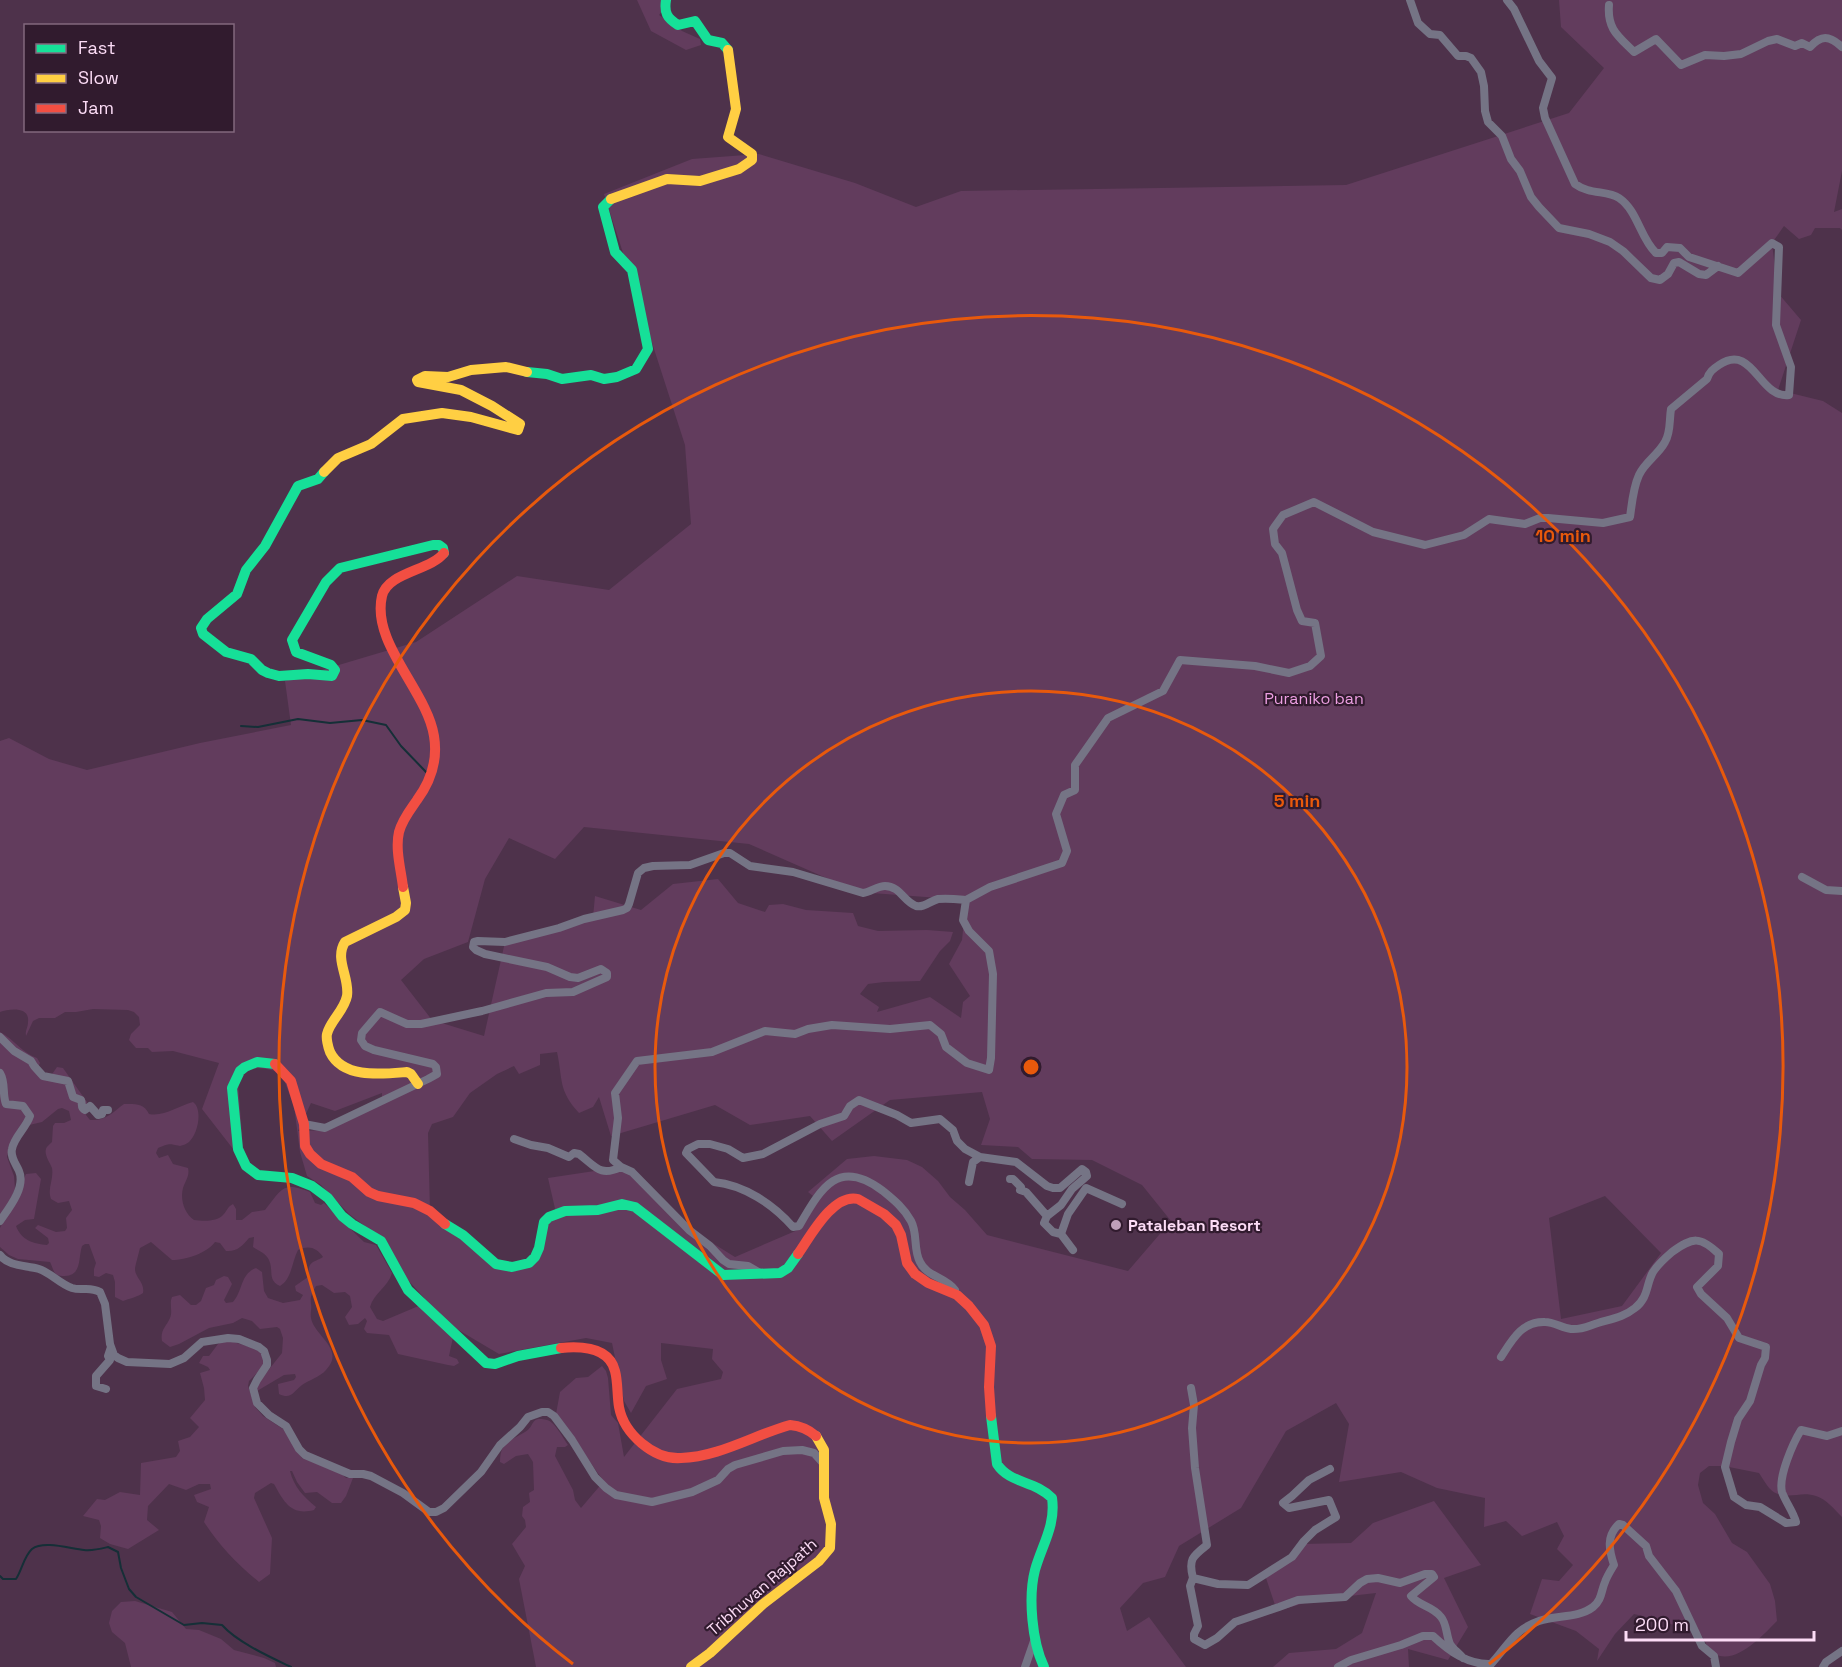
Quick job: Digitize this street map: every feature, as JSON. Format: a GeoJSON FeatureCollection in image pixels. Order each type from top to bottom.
{"type":"FeatureCollection","features":[{"type":"Feature","properties":{"kind":"main road"},"geometry":{"type":"LineString","coordinates":[[418,1084],[407,1072],[374,1074],[339,1065],[330,1054],[327,1034],[347,996],[340,948],[345,942],[396,917],[405,910],[397,834],[407,813],[428,783],[434,762],[436,745],[430,720],[384,628],[381,601],[384,592],[401,576],[440,559],[444,554],[443,548],[440,544],[433,545],[340,568],[332,573],[309,612],[297,627],[292,640],[296,652],[331,666],[334,670],[332,676],[268,674],[251,659],[226,652],[203,634],[201,628],[207,619],[237,594],[246,570],[265,546],[298,486],[318,479],[338,458],[371,444],[403,419],[442,413],[471,417],[518,430],[520,424],[492,406],[461,390],[418,382],[420,377],[448,377],[471,370],[506,368],[547,374],[562,379],[591,375],[604,379],[617,377],[636,369],[648,349],[632,270],[615,252],[603,207],[612,197],[667,179],[700,181],[740,169],[752,160],[752,154],[728,137],[736,109],[728,50],[722,43],[708,40],[695,21],[678,24],[667,17],[664,9],[666,0]]}},
{"type":"Feature","properties":{"kind":"main road","name":"Tribhuvan Rajpath"},"geometry":{"type":"LineString","coordinates":[[691,1667],[710,1653],[763,1604],[827,1554],[831,1540],[831,1524],[824,1498],[824,1450],[817,1437],[809,1430],[790,1425],[686,1458],[658,1456],[643,1444],[622,1416],[615,1368],[605,1355],[596,1350],[560,1349],[519,1356],[493,1364],[483,1362],[408,1290],[381,1241],[352,1224],[312,1186],[292,1178],[258,1175],[246,1166],[238,1149],[232,1088],[240,1071],[245,1067],[257,1062],[271,1063],[278,1065],[291,1080],[304,1124],[305,1146],[321,1164],[352,1177],[369,1192],[378,1196],[414,1203],[430,1211],[444,1224],[463,1235],[496,1264],[512,1267],[529,1263],[539,1248],[544,1222],[549,1217],[565,1211],[598,1210],[621,1204],[634,1207],[723,1275],[731,1276],[780,1273],[788,1268],[828,1212],[838,1202],[853,1198],[861,1200],[889,1217],[900,1234],[909,1267],[922,1280],[957,1294],[980,1317],[986,1328],[992,1354],[988,1390],[997,1464],[1000,1472],[1007,1477],[1040,1487],[1052,1498],[1054,1517],[1035,1569],[1032,1588],[1037,1650],[1044,1667]]}},
{"type":"Feature","properties":{"kind":"street"},"geometry":{"type":"LineString","coordinates":[[1410,0],[1418,23],[1430,34],[1440,35],[1458,56],[1471,58],[1481,72],[1488,122],[1502,136],[1531,197],[1559,228],[1589,234],[1610,242],[1623,251],[1651,278],[1659,280],[1668,274],[1674,263],[1678,262],[1699,274],[1706,275],[1718,266]]}},
{"type":"Feature","properties":{"kind":"street"},"geometry":{"type":"LineString","coordinates":[[304,1124],[325,1128],[437,1074],[433,1064],[365,1046],[361,1040],[362,1033],[379,1013],[382,1012],[407,1024],[421,1024],[482,1011],[546,993],[573,992],[604,979],[608,975],[601,969],[578,978],[570,977],[547,966],[485,954],[473,947],[474,942],[505,942],[623,910],[629,904],[638,873],[644,868],[690,865],[730,853],[750,866],[793,872],[863,893],[882,886],[890,887],[897,890],[913,905],[919,906],[934,900],[949,898],[966,900],[990,887],[1062,863],[1066,851],[1056,814],[1064,795],[1075,790],[1075,765],[1108,718],[1163,691],[1180,660],[1255,666],[1289,673],[1310,666],[1321,656],[1315,623],[1302,621],[1282,553],[1275,544],[1273,529],[1283,515],[1314,502],[1373,532],[1425,544],[1464,536],[1489,519],[1525,524],[1540,518],[1603,523],[1630,517],[1638,476],[1644,465],[1665,442],[1670,430],[1671,410],[1707,379],[1709,372],[1727,360],[1737,359],[1748,365],[1769,388],[1782,396],[1789,395],[1791,367],[1776,325],[1779,247],[1772,243],[1738,273],[1689,257],[1675,246],[1667,247],[1662,253],[1656,253],[1647,243],[1625,204],[1618,197],[1583,190],[1575,184],[1542,108],[1552,78],[1539,61],[1514,9],[1507,0]]}},
{"type":"Feature","properties":{"kind":"street"},"geometry":{"type":"LineString","coordinates":[[1609,5],[1608,18],[1613,31],[1634,52],[1656,39],[1681,64],[1705,55],[1741,54],[1777,39],[1795,46],[1802,43],[1810,47],[1814,41],[1827,38],[1835,40],[1842,47]]}},
{"type":"Feature","properties":{"kind":"street"},"geometry":{"type":"LineString","coordinates":[[1802,877],[1826,890],[1842,891]]}},
{"type":"Feature","properties":{"kind":"street"},"geometry":{"type":"LineString","coordinates":[[764,1275],[748,1266],[729,1264],[723,1260],[710,1246],[689,1230],[632,1173],[613,1160],[618,1118],[615,1093],[637,1061],[712,1052],[765,1031],[795,1034],[832,1025],[890,1029],[930,1025],[941,1034],[946,1047],[953,1053],[967,1063],[989,1070],[993,974],[989,951],[969,931],[963,920],[966,900]]}},
{"type":"Feature","properties":{"kind":"street"},"geometry":{"type":"LineString","coordinates":[[0,1037],[14,1051],[31,1061],[44,1076],[68,1081],[73,1097],[81,1100],[83,1110],[90,1106],[98,1115],[102,1114],[103,1110],[108,1110]]}},
{"type":"Feature","properties":{"kind":"street"},"geometry":{"type":"LineString","coordinates":[[0,1073],[4,1079],[3,1098],[6,1104],[23,1106],[30,1115],[12,1149],[12,1157],[20,1175],[20,1184],[0,1221]]}},
{"type":"Feature","properties":{"kind":"street"},"geometry":{"type":"LineString","coordinates":[[957,1294],[953,1287],[929,1273],[921,1264],[917,1256],[912,1223],[900,1204],[869,1181],[847,1176],[823,1188],[799,1226],[793,1227],[783,1215],[757,1197],[728,1183],[714,1182],[686,1153],[688,1149],[698,1144],[710,1144],[728,1149],[743,1158],[763,1154],[820,1124],[844,1116],[850,1106],[859,1100],[911,1123],[940,1119],[953,1130],[957,1141],[965,1149],[980,1158],[1016,1162],[1047,1186],[1060,1188],[1077,1172],[1082,1169],[1086,1172],[1087,1176],[1072,1189],[1061,1205],[1047,1216],[1044,1223],[1053,1232],[1061,1234],[1073,1250]]}},
{"type":"Feature","properties":{"kind":"street"},"geometry":{"type":"LineString","coordinates":[[514,1138],[531,1145],[548,1148],[568,1157],[574,1153],[579,1154],[603,1172],[621,1167]]}},
{"type":"Feature","properties":{"kind":"street"},"geometry":{"type":"LineString","coordinates":[[969,1182],[974,1162],[980,1158]]}},
{"type":"Feature","properties":{"kind":"street"},"geometry":{"type":"LineString","coordinates":[[1010,1179],[1021,1187],[1020,1190],[1026,1192],[1047,1216]]}},
{"type":"Feature","properties":{"kind":"street"},"geometry":{"type":"LineString","coordinates":[[1061,1234],[1068,1214],[1086,1188],[1122,1204]]}},
{"type":"Feature","properties":{"kind":"street"},"geometry":{"type":"LineString","coordinates":[[1502,1357],[1517,1332],[1535,1323],[1545,1322],[1572,1329],[1586,1328],[1597,1323],[1611,1321],[1625,1314],[1636,1307],[1648,1291],[1652,1274],[1657,1266],[1688,1241],[1698,1240],[1719,1254],[1718,1266],[1697,1287],[1701,1294],[1727,1318],[1739,1338],[1766,1347],[1765,1358],[1750,1401],[1738,1419],[1725,1467],[1734,1497],[1746,1505],[1760,1507],[1786,1523],[1796,1522],[1781,1489],[1793,1443],[1801,1430],[1827,1436],[1842,1431]]}},
{"type":"Feature","properties":{"kind":"street"},"geometry":{"type":"LineString","coordinates":[[0,1255],[8,1263],[45,1271],[70,1287],[92,1288],[100,1292],[105,1304],[111,1347],[116,1357],[127,1362],[163,1364],[181,1360],[200,1343],[231,1338],[259,1347],[264,1351],[267,1365],[253,1388],[257,1403],[268,1415],[286,1426],[305,1455],[350,1474],[371,1476],[403,1493],[423,1510],[429,1512],[436,1512],[444,1508],[481,1472],[500,1445],[528,1417],[542,1412],[548,1412],[554,1416],[595,1477],[606,1488],[616,1495],[652,1502],[692,1492],[718,1480],[735,1465],[783,1450],[802,1450],[814,1453],[823,1463]]}},
{"type":"Feature","properties":{"kind":"street"},"geometry":{"type":"LineString","coordinates":[[106,1389],[96,1386],[96,1376],[110,1360],[108,1356],[111,1347]]}},
{"type":"Feature","properties":{"kind":"street"},"geometry":{"type":"LineString","coordinates":[[1191,1388],[1194,1405],[1192,1428],[1195,1468],[1207,1545],[1194,1555],[1190,1567],[1193,1578],[1190,1586],[1198,1626],[1194,1639],[1205,1645],[1235,1622],[1298,1600],[1345,1597],[1367,1579],[1377,1578],[1400,1583],[1425,1574],[1432,1574],[1434,1577],[1411,1596],[1415,1601],[1429,1606],[1441,1616],[1450,1644],[1463,1658]]}},
{"type":"Feature","properties":{"kind":"street"},"geometry":{"type":"LineString","coordinates":[[1193,1578],[1218,1584],[1248,1585],[1292,1557],[1315,1530],[1336,1518],[1329,1500],[1288,1508],[1282,1503],[1309,1480],[1330,1469]]}},
{"type":"Feature","properties":{"kind":"street"},"geometry":{"type":"LineString","coordinates":[[1338,1667],[1351,1660],[1423,1636],[1433,1636],[1448,1650],[1463,1658],[1481,1664],[1491,1664],[1509,1640],[1521,1629],[1540,1621],[1576,1614],[1592,1608],[1600,1600],[1605,1579],[1614,1565],[1609,1548],[1613,1529],[1619,1524],[1646,1546],[1650,1556],[1676,1591],[1702,1646],[1714,1656],[1716,1667]]}},
{"type":"Feature","properties":{"kind":"street"},"geometry":{"type":"LineString","coordinates":[[1025,1667],[1036,1636]]}},
{"type":"Feature","properties":{"kind":"street"},"geometry":{"type":"LineString","coordinates":[[1823,1667],[1826,1662],[1842,1651]]}},
{"type":"Feature","properties":{"kind":"green space"},"geometry":{"type":"Polygon","coordinates":[[[637,0],[671,0],[659,15],[682,31],[700,39],[701,45],[686,50],[651,31],[637,0]]]}},
{"type":"Feature","properties":{"kind":"green space","name":"Puraniko ban"},"geometry":{"type":"Polygon","coordinates":[[[1559,0],[1842,0],[1842,171],[1834,212],[1842,209],[1842,230],[1840,228],[1815,228],[1811,235],[1799,239],[1784,226],[1772,243],[1778,293],[1801,320],[1778,390],[1823,401],[1842,413],[1842,1517],[1820,1497],[1807,1494],[1783,1495],[1774,1492],[1759,1473],[1724,1466],[1709,1466],[1700,1473],[1698,1485],[1703,1503],[1715,1514],[1732,1543],[1747,1552],[1770,1584],[1775,1601],[1777,1621],[1748,1648],[1730,1656],[1721,1656],[1711,1651],[1695,1629],[1634,1614],[1615,1634],[1597,1661],[1599,1649],[1576,1631],[1530,1614],[1542,1579],[1559,1581],[1573,1565],[1557,1549],[1564,1536],[1557,1522],[1522,1536],[1506,1521],[1484,1527],[1485,1498],[1437,1488],[1401,1472],[1339,1482],[1349,1424],[1336,1403],[1286,1431],[1241,1508],[1179,1546],[1165,1577],[1143,1583],[1120,1608],[1127,1631],[1149,1617],[1186,1667],[536,1667],[519,1579],[525,1566],[512,1544],[526,1527],[522,1516],[523,1507],[530,1502],[529,1493],[534,1490],[533,1462],[528,1454],[516,1456],[504,1464],[500,1462],[504,1446],[528,1430],[535,1420],[550,1421],[568,1445],[557,1447],[555,1456],[581,1508],[604,1481],[556,1414],[560,1392],[576,1378],[588,1377],[602,1366],[608,1378],[611,1415],[618,1423],[624,1457],[677,1389],[721,1379],[723,1372],[712,1359],[713,1349],[661,1343],[661,1360],[667,1379],[646,1386],[631,1413],[624,1401],[612,1343],[586,1338],[499,1354],[455,1328],[449,1356],[457,1359],[459,1363],[454,1366],[448,1365],[398,1354],[389,1335],[367,1333],[364,1329],[367,1321],[365,1318],[358,1324],[349,1325],[345,1317],[352,1307],[350,1296],[345,1292],[334,1293],[322,1285],[316,1286],[312,1295],[311,1316],[313,1325],[331,1349],[333,1356],[321,1375],[286,1396],[279,1394],[278,1384],[294,1380],[295,1374],[284,1375],[257,1391],[255,1387],[282,1353],[283,1338],[277,1327],[260,1329],[252,1321],[242,1318],[233,1323],[209,1328],[170,1347],[162,1341],[162,1334],[171,1315],[172,1297],[180,1295],[191,1305],[196,1305],[201,1301],[206,1288],[214,1285],[216,1280],[224,1276],[228,1277],[232,1284],[224,1300],[226,1303],[233,1302],[244,1278],[256,1268],[262,1272],[264,1291],[268,1298],[283,1303],[300,1300],[303,1295],[296,1291],[295,1286],[308,1277],[311,1264],[323,1257],[318,1251],[309,1248],[298,1250],[287,1279],[280,1286],[272,1278],[268,1258],[253,1247],[254,1237],[249,1238],[233,1251],[226,1251],[220,1243],[215,1242],[196,1255],[172,1260],[151,1242],[140,1248],[135,1268],[143,1286],[143,1293],[123,1301],[115,1297],[113,1275],[106,1273],[99,1277],[94,1276],[96,1263],[89,1244],[82,1246],[78,1266],[74,1273],[65,1276],[55,1273],[50,1262],[18,1259],[0,1247],[0,1228],[26,1174],[36,1173],[41,1179],[34,1219],[25,1220],[16,1226],[21,1235],[33,1242],[47,1245],[48,1238],[35,1228],[38,1225],[56,1232],[65,1231],[66,1218],[72,1210],[69,1201],[58,1203],[51,1199],[52,1168],[46,1154],[46,1148],[52,1142],[55,1123],[71,1120],[69,1111],[62,1108],[42,1122],[25,1126],[11,1140],[7,1157],[14,1176],[15,1189],[0,1215],[0,1032],[37,1058],[40,1063],[38,1072],[42,1080],[48,1080],[57,1067],[63,1068],[87,1102],[86,1115],[90,1120],[105,1117],[124,1104],[139,1105],[149,1114],[155,1115],[193,1102],[199,1116],[192,1138],[188,1143],[180,1146],[169,1144],[158,1148],[156,1153],[159,1158],[168,1155],[173,1164],[188,1168],[188,1176],[182,1192],[183,1201],[185,1210],[194,1220],[217,1219],[233,1204],[236,1209],[236,1220],[242,1220],[252,1212],[265,1210],[283,1189],[294,1187],[310,1192],[315,1203],[321,1205],[324,1203],[364,1242],[376,1245],[392,1273],[370,1307],[377,1319],[383,1321],[428,1302],[407,1279],[370,1230],[349,1214],[321,1185],[307,1176],[300,1152],[294,1106],[281,1072],[262,1068],[252,1069],[238,1082],[244,1163],[202,1109],[219,1063],[173,1051],[152,1052],[148,1048],[136,1048],[129,1040],[131,1034],[140,1025],[139,1017],[128,1010],[93,1009],[65,1012],[55,1018],[39,1018],[33,1021],[26,1036],[28,1017],[26,1013],[18,1010],[0,1012],[0,741],[9,738],[49,759],[87,770],[200,743],[291,725],[285,681],[416,642],[517,576],[609,590],[691,524],[685,445],[604,194],[692,159],[759,154],[855,183],[916,207],[961,191],[1346,185],[1569,113],[1604,68],[1561,27],[1559,0]],[[584,827],[555,859],[509,838],[485,879],[468,942],[424,959],[401,980],[432,1020],[484,1036],[505,942],[593,917],[595,896],[641,910],[673,884],[718,879],[738,903],[765,912],[769,905],[783,904],[806,910],[853,913],[858,926],[878,931],[953,932],[950,941],[940,951],[920,981],[868,984],[860,994],[879,1007],[877,1012],[930,997],[961,1018],[963,1002],[970,996],[949,964],[962,940],[966,900],[858,892],[749,844],[584,827]],[[557,1052],[540,1054],[540,1065],[519,1074],[514,1066],[497,1074],[470,1093],[453,1117],[432,1124],[428,1133],[430,1211],[496,1264],[529,1263],[544,1222],[556,1213],[548,1178],[621,1167],[685,1226],[735,1257],[800,1229],[818,1200],[808,1192],[847,1159],[874,1156],[907,1160],[922,1167],[938,1181],[950,1197],[987,1235],[1128,1271],[1171,1221],[1142,1185],[1092,1160],[1032,1159],[1018,1147],[981,1145],[990,1119],[982,1092],[890,1100],[832,1141],[810,1116],[750,1125],[715,1105],[611,1136],[599,1097],[593,1107],[579,1113],[564,1091],[557,1052]],[[382,1093],[335,1111],[311,1103],[298,1131],[329,1130],[382,1101],[382,1093]],[[1605,1196],[1549,1218],[1561,1319],[1622,1306],[1661,1253],[1605,1196]]]}},
{"type":"Feature","properties":{"kind":"green space"},"geometry":{"type":"Polygon","coordinates":[[[223,1341],[260,1350],[265,1365],[249,1381],[248,1386],[255,1407],[263,1416],[283,1429],[302,1458],[341,1473],[346,1478],[353,1478],[341,1503],[332,1503],[317,1492],[305,1493],[290,1471],[300,1491],[316,1507],[314,1510],[299,1511],[289,1506],[271,1483],[255,1493],[254,1498],[272,1538],[270,1574],[259,1582],[229,1554],[204,1522],[209,1507],[197,1502],[194,1495],[211,1489],[210,1484],[199,1484],[186,1490],[169,1484],[148,1506],[147,1520],[159,1530],[128,1549],[110,1544],[100,1538],[99,1520],[83,1516],[97,1499],[105,1500],[120,1492],[140,1495],[141,1463],[176,1457],[180,1451],[178,1441],[190,1437],[199,1427],[190,1418],[205,1400],[200,1373],[210,1370],[199,1363],[203,1356],[209,1356],[223,1341]]]}},
{"type":"Feature","properties":{"kind":"green space"},"geometry":{"type":"Polygon","coordinates":[[[1434,1501],[1481,1565],[1444,1578],[1468,1627],[1448,1660],[1408,1649],[1409,1667],[1273,1667],[1289,1653],[1336,1649],[1362,1633],[1376,1593],[1315,1600],[1277,1611],[1265,1575],[1302,1544],[1351,1543],[1373,1523],[1434,1501]]]}},
{"type":"Feature","properties":{"kind":"green space"},"geometry":{"type":"Polygon","coordinates":[[[135,1601],[172,1612],[186,1629],[199,1630],[221,1639],[234,1650],[264,1658],[275,1663],[276,1667],[131,1667],[125,1643],[112,1632],[109,1623],[112,1611],[121,1602],[135,1601]]]}},
{"type":"Feature","properties":{"kind":"waterway"},"geometry":{"type":"LineString","coordinates":[[241,726],[258,727],[298,719],[330,723],[362,720],[386,725],[401,746],[427,773]]}},
{"type":"Feature","properties":{"kind":"waterway"},"geometry":{"type":"LineString","coordinates":[[0,1576],[3,1579],[16,1579],[27,1555],[37,1546],[50,1545],[87,1550],[108,1547],[118,1552],[129,1589],[136,1597],[184,1625],[202,1623],[222,1625],[245,1643],[291,1667]]}},
{"type":"Feature","properties":{"kind":"traffic: fast"},"geometry":{"type":"LineString","coordinates":[[666,0],[666,12],[674,22],[678,25],[695,21],[708,40],[722,43],[728,50]]}},
{"type":"Feature","properties":{"kind":"traffic: fast"},"geometry":{"type":"LineString","coordinates":[[527,372],[547,374],[562,379],[591,375],[604,379],[617,377],[636,369],[648,349],[632,270],[615,252],[603,207],[611,199]]}},
{"type":"Feature","properties":{"kind":"traffic: fast"},"geometry":{"type":"LineString","coordinates":[[324,472],[318,479],[298,486],[265,546],[246,570],[237,594],[207,619],[201,628],[203,634],[226,652],[251,659],[262,670],[279,676],[308,674],[332,676],[335,670],[331,665],[296,652],[292,640],[326,582],[340,568],[433,545],[439,545],[443,548],[444,553]]}},
{"type":"Feature","properties":{"kind":"traffic: fast"},"geometry":{"type":"LineString","coordinates":[[275,1064],[257,1062],[245,1067],[240,1071],[232,1088],[238,1149],[246,1166],[258,1175],[292,1178],[312,1186],[328,1198],[342,1216],[352,1224],[381,1241],[408,1290],[486,1363],[495,1364],[518,1356],[561,1348]]}},
{"type":"Feature","properties":{"kind":"traffic: fast"},"geometry":{"type":"LineString","coordinates":[[445,1224],[463,1235],[496,1264],[512,1267],[529,1263],[535,1257],[544,1222],[549,1217],[565,1211],[598,1210],[622,1204],[635,1207],[723,1275],[780,1273],[788,1268],[798,1254]]}},
{"type":"Feature","properties":{"kind":"traffic: fast"},"geometry":{"type":"LineString","coordinates":[[991,1416],[997,1464],[1015,1479],[1038,1488],[1052,1498],[1052,1517],[1035,1570],[1032,1593],[1034,1632],[1044,1667]]}},
{"type":"Feature","properties":{"kind":"traffic: slow"},"geometry":{"type":"LineString","coordinates":[[611,199],[667,179],[700,181],[739,169],[752,160],[752,154],[728,137],[736,109],[728,50]]}},
{"type":"Feature","properties":{"kind":"traffic: slow"},"geometry":{"type":"LineString","coordinates":[[324,472],[338,458],[371,444],[403,419],[442,413],[471,417],[518,430],[520,424],[461,390],[417,380],[425,376],[448,377],[471,370],[506,367],[527,372]]}},
{"type":"Feature","properties":{"kind":"traffic: slow"},"geometry":{"type":"LineString","coordinates":[[403,887],[405,910],[396,917],[345,942],[341,955],[347,996],[329,1029],[327,1038],[330,1052],[344,1067],[353,1071],[375,1074],[407,1072],[418,1084]]}},
{"type":"Feature","properties":{"kind":"traffic: slow"},"geometry":{"type":"LineString","coordinates":[[691,1667],[710,1653],[763,1604],[819,1561],[830,1548],[831,1524],[824,1498],[824,1450],[816,1436]]}},
{"type":"Feature","properties":{"kind":"traffic: jam"},"geometry":{"type":"LineString","coordinates":[[403,887],[398,852],[399,832],[404,819],[430,778],[435,745],[429,719],[385,631],[381,614],[382,596],[392,582],[438,559],[444,553]]}},
{"type":"Feature","properties":{"kind":"traffic: jam"},"geometry":{"type":"LineString","coordinates":[[275,1064],[291,1081],[304,1124],[305,1146],[310,1154],[321,1164],[352,1177],[369,1192],[414,1203],[430,1211],[445,1224]]}},
{"type":"Feature","properties":{"kind":"traffic: jam"},"geometry":{"type":"LineString","coordinates":[[798,1254],[823,1218],[840,1203],[849,1199],[858,1199],[884,1214],[896,1225],[901,1235],[907,1263],[915,1274],[928,1283],[957,1295],[984,1325],[991,1346],[989,1387],[991,1416]]}},
{"type":"Feature","properties":{"kind":"traffic: jam"},"geometry":{"type":"LineString","coordinates":[[561,1348],[586,1348],[607,1357],[615,1371],[619,1407],[627,1427],[642,1443],[661,1455],[681,1458],[709,1454],[790,1425],[804,1428],[816,1436]]}},
{"type":"Feature","properties":{"kind":"place","name":"Pataleban Resort"},"geometry":{"type":"Point","coordinates":[1116,1225]}}]}
